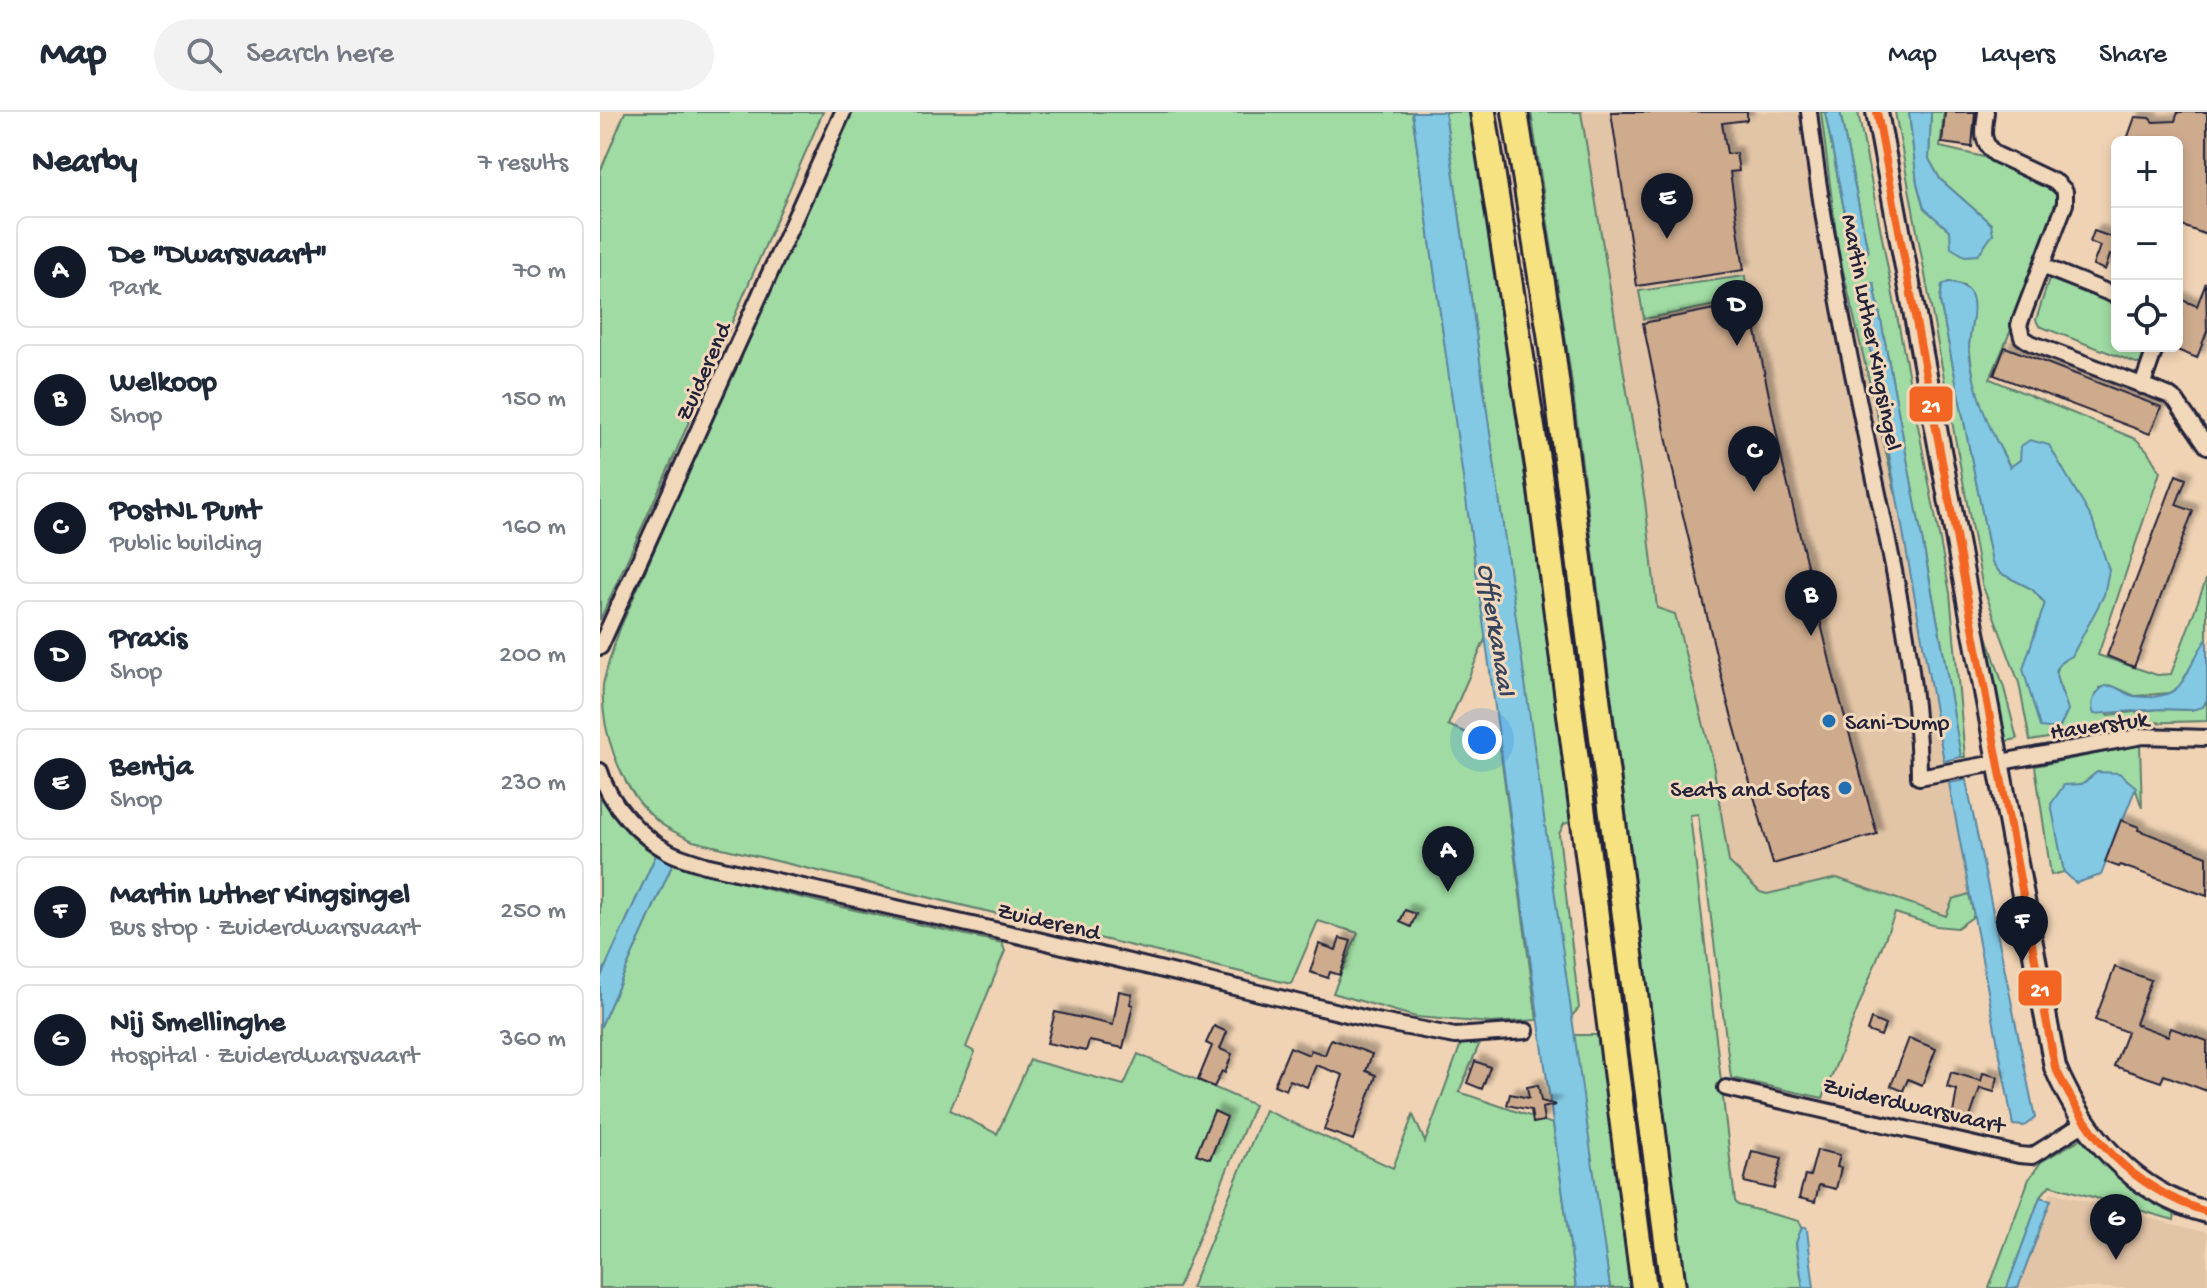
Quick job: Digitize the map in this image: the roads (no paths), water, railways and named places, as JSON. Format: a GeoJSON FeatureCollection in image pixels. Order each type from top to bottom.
{"type":"FeatureCollection","features":[{"type":"Feature","properties":{"kind":"highway"},"geometry":{"type":"LineString","coordinates":[[1483,112],[1538,466],[1644,1288]]}},
{"type":"Feature","properties":{"kind":"highway"},"geometry":{"type":"LineString","coordinates":[[1515,112],[1550,333],[1673,1288]]}},
{"type":"Feature","properties":{"kind":"street","name":"Zuiderend"},"geometry":{"type":"LineString","coordinates":[[600,647],[843,112]]}},
{"type":"Feature","properties":{"kind":"street","name":"Martin Luther Kingsingel"},"geometry":{"type":"LineString","coordinates":[[1809,112],[1838,302],[1904,628],[1915,706],[1919,777],[1971,769],[1998,761],[1877,112]]}},
{"type":"Feature","properties":{"kind":"street"},"geometry":{"type":"LineString","coordinates":[[1986,112],[1983,138],[1987,147],[1995,154],[2057,183],[2065,191],[2065,204],[2019,325],[2022,337],[2168,395],[2176,401],[2207,446]]}},
{"type":"Feature","properties":{"kind":"street"},"geometry":{"type":"LineString","coordinates":[[2042,266],[2111,294]]}},
{"type":"Feature","properties":{"kind":"street"},"geometry":{"type":"LineString","coordinates":[[2142,386],[2154,352]]}},
{"type":"Feature","properties":{"kind":"street","name":"Haverstuk"},"geometry":{"type":"LineString","coordinates":[[1998,761],[2143,736],[2207,738]]}},
{"type":"Feature","properties":{"kind":"street"},"geometry":{"type":"LineString","coordinates":[[1998,761],[2055,1067],[2069,1099],[2083,1124],[2108,1154],[2129,1172],[2179,1202],[2207,1212]]}},
{"type":"Feature","properties":{"kind":"street","name":"Zuiderend"},"geometry":{"type":"LineString","coordinates":[[600,771],[612,796],[632,824],[670,853],[705,865],[1021,936],[1376,1021],[1455,1036],[1526,1031]]}},
{"type":"Feature","properties":{"kind":"street","name":"Zuiderdwarsvaart"},"geometry":{"type":"LineString","coordinates":[[1726,1088],[2019,1155],[2032,1156],[2083,1124]]}},
{"type":"Feature","properties":{"kind":"water","name":"Offierkanaal"},"geometry":{"type":"Polygon","coordinates":[[[1412,112],[1445,112],[1610,1288],[1576,1288],[1412,112]]]}},
{"type":"Feature","properties":{"kind":"water"},"geometry":{"type":"Polygon","coordinates":[[[1825,112],[1840,112],[1868,252],[1853,255],[1825,112]]]}},
{"type":"Feature","properties":{"kind":"water"},"geometry":{"type":"Polygon","coordinates":[[[1909,112],[1931,112],[1929,159],[1940,179],[1991,224],[1993,234],[1978,255],[1965,256],[1951,248],[1950,231],[1924,208],[1917,183],[1909,112]]]}},
{"type":"Feature","properties":{"kind":"water"},"geometry":{"type":"Polygon","coordinates":[[[1949,282],[1964,287],[1973,300],[1969,350],[1975,382],[1989,425],[2010,467],[2020,460],[2021,446],[2030,440],[2049,445],[2092,519],[2109,570],[2104,595],[2072,656],[2058,666],[2057,679],[2068,710],[2059,729],[2040,727],[2023,669],[2045,603],[2032,589],[2000,573],[1992,562],[1940,301],[1942,285],[1949,282]]]}},
{"type":"Feature","properties":{"kind":"water"},"geometry":{"type":"Polygon","coordinates":[[[1874,283],[1961,757],[1944,761],[1859,286],[1874,283]]]}},
{"type":"Feature","properties":{"kind":"water"},"geometry":{"type":"Polygon","coordinates":[[[2207,639],[2207,699],[2203,707],[2094,714],[2094,698],[2105,686],[2113,686],[2134,696],[2152,697],[2175,690],[2207,639]]]}},
{"type":"Feature","properties":{"kind":"water"},"geometry":{"type":"Polygon","coordinates":[[[2097,772],[2119,773],[2136,787],[2101,875],[2076,883],[2064,872],[2051,804],[2064,785],[2082,784],[2097,772]]]}},
{"type":"Feature","properties":{"kind":"water"},"geometry":{"type":"Polygon","coordinates":[[[1966,780],[2035,1118],[2024,1126],[2013,1125],[1949,783],[1966,780]]]}},
{"type":"Feature","properties":{"kind":"water"},"geometry":{"type":"Polygon","coordinates":[[[656,855],[673,863],[600,1028],[600,979],[656,855]]]}},
{"type":"Feature","properties":{"kind":"water"},"geometry":{"type":"Polygon","coordinates":[[[2040,1197],[2051,1200],[2018,1288],[2007,1288],[2040,1197]]]}},
{"type":"Feature","properties":{"kind":"water"},"geometry":{"type":"Polygon","coordinates":[[[1802,1227],[1807,1230],[1814,1288],[1803,1288],[1796,1243],[1802,1227]]]}},
{"type":"Feature","properties":{"kind":"place","name":"Bentja"},"geometry":{"type":"Point","coordinates":[1667,239]}},
{"type":"Feature","properties":{"kind":"place","name":"Praxis"},"geometry":{"type":"Point","coordinates":[1737,346]}},
{"type":"Feature","properties":{"kind":"place","name":"PostNL Punt"},"geometry":{"type":"Point","coordinates":[1754,492]}},
{"type":"Feature","properties":{"kind":"place","name":"Welkoop"},"geometry":{"type":"Point","coordinates":[1811,636]}},
{"type":"Feature","properties":{"kind":"place","name":"Sani-Dump"},"geometry":{"type":"Point","coordinates":[1829,721]}},
{"type":"Feature","properties":{"kind":"place","name":"Seats and Sofas"},"geometry":{"type":"Point","coordinates":[1845,788]}},
{"type":"Feature","properties":{"kind":"place","name":"De \"Dwarsvaart\""},"geometry":{"type":"Point","coordinates":[1448,892]}},
{"type":"Feature","properties":{"kind":"place","name":"Martin Luther Kingsingel"},"geometry":{"type":"Point","coordinates":[2022,962]}},
{"type":"Feature","properties":{"kind":"place","name":"Nij Smellinghe"},"geometry":{"type":"Point","coordinates":[2116,1260]}}]}
